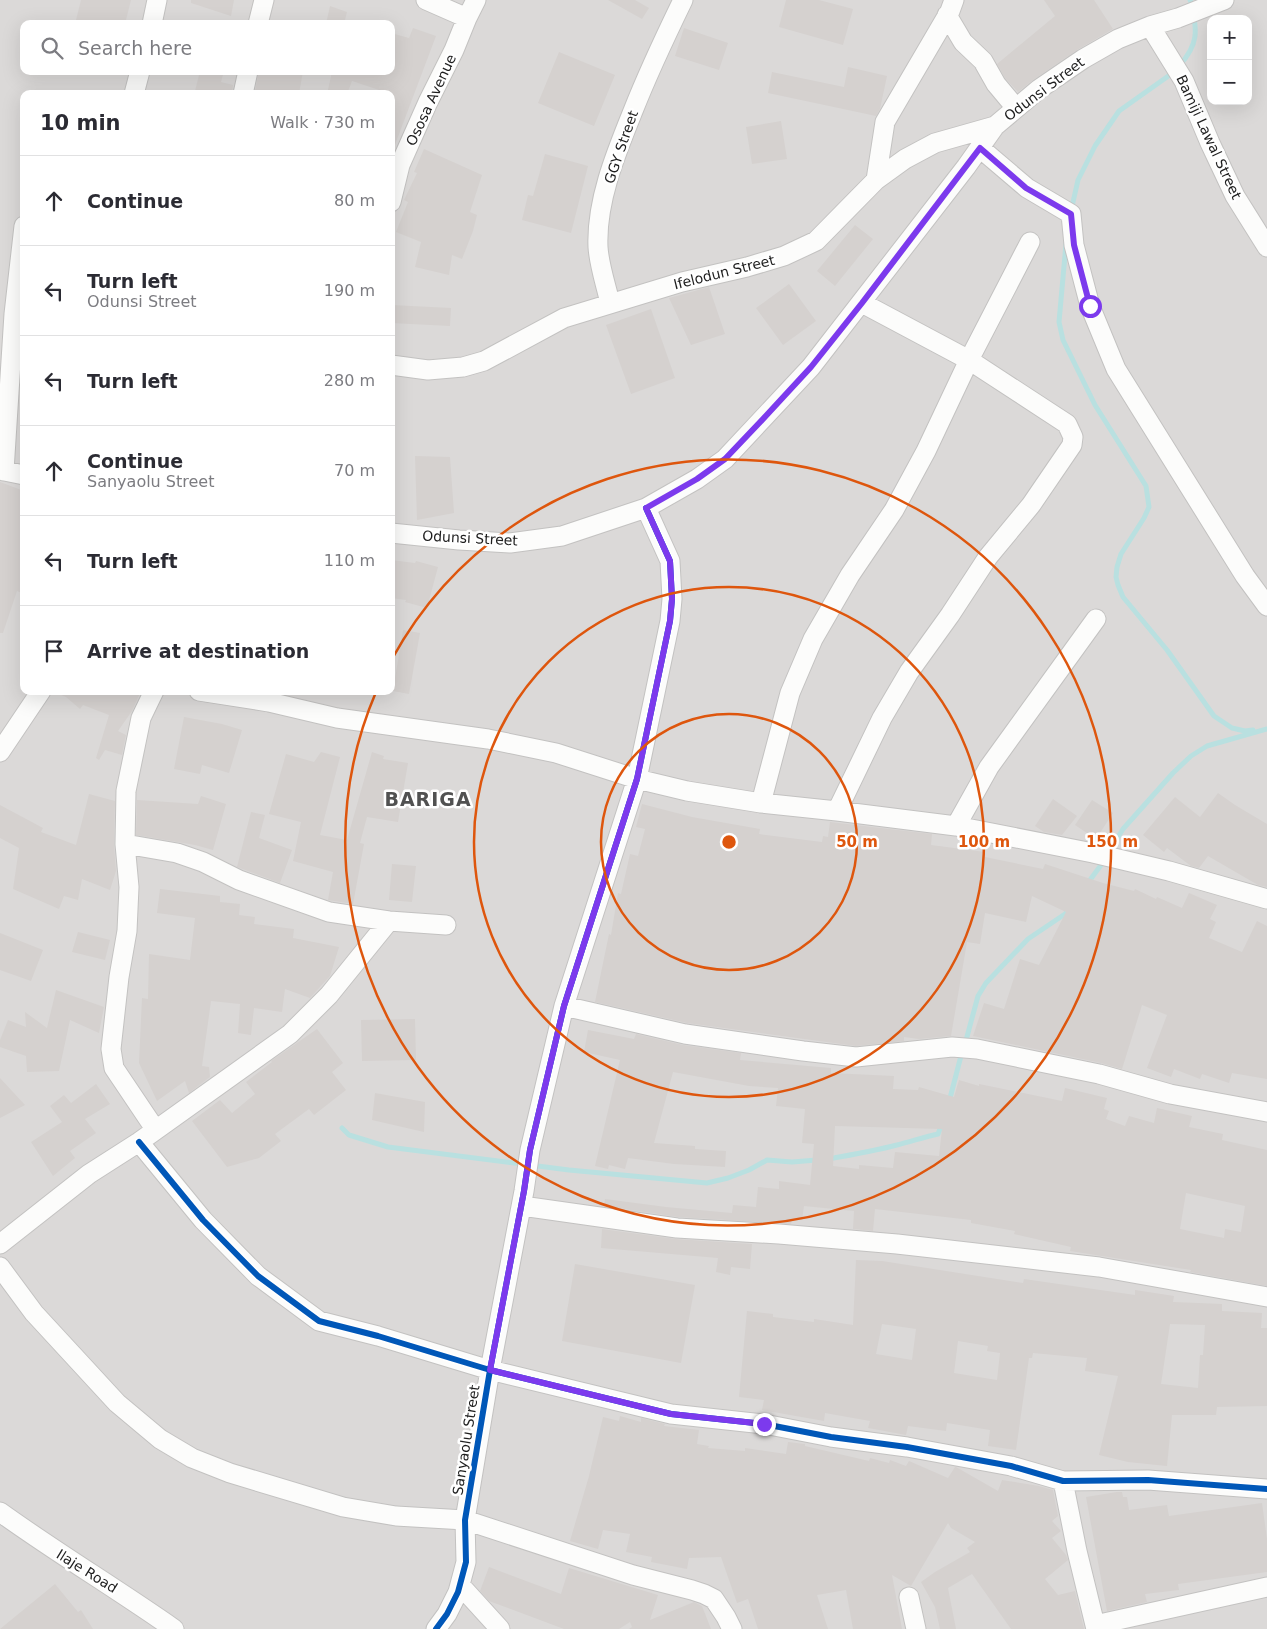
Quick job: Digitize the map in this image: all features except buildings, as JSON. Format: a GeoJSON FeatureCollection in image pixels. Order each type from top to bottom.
{"type":"FeatureCollection","features":[{"type":"Feature","properties":{"kind":"street"},"geometry":{"type":"LineString","coordinates":[[153,20],[158,0]]}},
{"type":"Feature","properties":{"kind":"street"},"geometry":{"type":"LineString","coordinates":[[259,20],[264,0]]}},
{"type":"Feature","properties":{"kind":"street"},"geometry":{"type":"LineString","coordinates":[[426,0],[467,18]]}},
{"type":"Feature","properties":{"kind":"street","name":"Ososa Avenue"},"geometry":{"type":"LineString","coordinates":[[395,186],[400,165],[476,0]]}},
{"type":"Feature","properties":{"kind":"street","name":"GGY Street"},"geometry":{"type":"LineString","coordinates":[[610,303],[598,248],[600,216],[605,193],[620,144],[658,50],[683,0]]}},
{"type":"Feature","properties":{"kind":"street","name":"Odunsi Street"},"geometry":{"type":"LineString","coordinates":[[395,533],[510,543],[562,536],[646,508],[697,479],[725,459],[811,367],[862,303],[995,126],[1039,89],[1083,59],[1118,39],[1224,0]]}},
{"type":"Feature","properties":{"kind":"street"},"geometry":{"type":"LineString","coordinates":[[951,8],[963,42],[983,61],[996,84],[1016,108]]}},
{"type":"Feature","properties":{"kind":"street"},"geometry":{"type":"LineString","coordinates":[[876,180],[885,122],[951,8]]}},
{"type":"Feature","properties":{"kind":"street","name":"Bamiji Lawal Street"},"geometry":{"type":"LineString","coordinates":[[1150,26],[1170,55],[1184,81],[1235,196],[1267,247]]}},
{"type":"Feature","properties":{"kind":"street"},"geometry":{"type":"LineString","coordinates":[[135,90],[139,75]]}},
{"type":"Feature","properties":{"kind":"street"},"geometry":{"type":"LineString","coordinates":[[244,90],[247,75]]}},
{"type":"Feature","properties":{"kind":"street","name":"Ifelodun Street"},"geometry":{"type":"LineString","coordinates":[[395,366],[428,370],[463,367],[484,361],[564,318],[682,282],[747,267],[784,256],[816,240],[876,180],[905,159],[935,143],[995,126]]}},
{"type":"Feature","properties":{"kind":"street"},"geometry":{"type":"LineString","coordinates":[[980,148],[1026,188],[1071,214],[1074,245],[1090,306],[1116,368],[1245,576],[1267,606]]}},
{"type":"Feature","properties":{"kind":"street"},"geometry":{"type":"LineString","coordinates":[[761,803],[790,693],[812,639],[850,575],[894,510],[926,451],[969,360],[1030,242]]}},
{"type":"Feature","properties":{"kind":"street"},"geometry":{"type":"LineString","coordinates":[[20,261],[2,470],[20,474]]}},
{"type":"Feature","properties":{"kind":"street"},"geometry":{"type":"LineString","coordinates":[[837,811],[882,718],[909,672],[950,615],[988,557],[1031,505],[1072,445],[1072,437],[1067,424],[969,360],[862,303]]}},
{"type":"Feature","properties":{"kind":"street","name":"Sanyaolu Street"},"geometry":{"type":"LineString","coordinates":[[436,1629],[447,1614],[458,1592],[466,1562],[466,1520],[490,1370],[523,1199],[530,1150],[564,1006],[637,779],[670,621],[672,599],[670,561],[646,508]]}},
{"type":"Feature","properties":{"kind":"street"},"geometry":{"type":"LineString","coordinates":[[956,826],[989,767],[1096,619]]}},
{"type":"Feature","properties":{"kind":"street"},"geometry":{"type":"LineString","coordinates":[[0,752],[38,695]]}},
{"type":"Feature","properties":{"kind":"street"},"geometry":{"type":"LineString","coordinates":[[152,695],[141,718],[128,783],[125,844],[129,887],[128,931],[119,977],[111,1049],[114,1068],[155,1129]]}},
{"type":"Feature","properties":{"kind":"street"},"geometry":{"type":"LineString","coordinates":[[224,695],[269,702],[337,718],[488,739],[556,753],[637,779],[687,791],[761,803],[956,826],[1093,853],[1267,899]]}},
{"type":"Feature","properties":{"kind":"street"},"geometry":{"type":"LineString","coordinates":[[125,844],[176,853],[203,862],[239,880],[329,912],[389,921],[446,924]]}},
{"type":"Feature","properties":{"kind":"street"},"geometry":{"type":"LineString","coordinates":[[0,1244],[89,1174],[139,1142],[290,1034],[329,995],[389,921]]}},
{"type":"Feature","properties":{"kind":"street"},"geometry":{"type":"LineString","coordinates":[[564,1006],[685,1034],[856,1057],[952,1047],[977,1049],[1098,1074],[1170,1094],[1267,1112]]}},
{"type":"Feature","properties":{"kind":"street"},"geometry":{"type":"LineString","coordinates":[[139,1142],[203,1220],[258,1276],[319,1321],[378,1336],[490,1370],[671,1414],[764,1424],[831,1437],[907,1447],[1011,1466],[1063,1481],[1148,1480],[1267,1489]]}},
{"type":"Feature","properties":{"kind":"street"},"geometry":{"type":"LineString","coordinates":[[523,1199],[677,1228],[897,1244],[1099,1267],[1267,1297]]}},
{"type":"Feature","properties":{"kind":"street"},"geometry":{"type":"LineString","coordinates":[[0,1267],[34,1312],[117,1403],[160,1439],[192,1458],[230,1474],[343,1508],[396,1516],[466,1520],[633,1575],[704,1594],[714,1599],[732,1629]]}},
{"type":"Feature","properties":{"kind":"street"},"geometry":{"type":"LineString","coordinates":[[1063,1481],[1095,1627],[1267,1587]]}},
{"type":"Feature","properties":{"kind":"street","name":"Ilaje Road"},"geometry":{"type":"LineString","coordinates":[[0,1512],[47,1546],[123,1593],[174,1629]]}},
{"type":"Feature","properties":{"kind":"street"},"geometry":{"type":"LineString","coordinates":[[460,1585],[500,1629]]}},
{"type":"Feature","properties":{"kind":"street"},"geometry":{"type":"LineString","coordinates":[[909,1597],[916,1629]]}},
{"type":"Feature","properties":{"kind":"shaded area"},"geometry":{"type":"Polygon","coordinates":[[[0,0],[1267,0],[1267,1629],[0,1629],[0,0]]]}},
{"type":"Feature","properties":{"kind":"waterway"},"geometry":{"type":"LineString","coordinates":[[1179,66],[1190,51],[1195,37],[1195,22],[1190,0]]}},
{"type":"Feature","properties":{"kind":"waterway"},"geometry":{"type":"LineString","coordinates":[[1071,211],[1078,180],[1095,146],[1119,111],[1174,72]]}},
{"type":"Feature","properties":{"kind":"waterway"},"geometry":{"type":"LineString","coordinates":[[1066,244],[1059,322],[1063,340],[1095,405],[1146,486],[1149,507],[1121,554],[1116,577],[1118,585],[1123,597],[1167,650],[1214,716],[1232,728],[1245,731],[1253,730]]}},
{"type":"Feature","properties":{"kind":"waterway"},"geometry":{"type":"LineString","coordinates":[[1108,853],[1123,829],[1173,773],[1191,756],[1207,746],[1267,729]]}},
{"type":"Feature","properties":{"kind":"waterway"},"geometry":{"type":"LineString","coordinates":[[1087,884],[1104,861]]}},
{"type":"Feature","properties":{"kind":"waterway"},"geometry":{"type":"LineString","coordinates":[[965,1044],[978,996],[986,983],[1028,939],[1065,914],[1069,909]]}},
{"type":"Feature","properties":{"kind":"waterway"},"geometry":{"type":"LineString","coordinates":[[949,1102],[962,1052]]}},
{"type":"Feature","properties":{"kind":"waterway"},"geometry":{"type":"LineString","coordinates":[[828,1159],[880,1149],[938,1134],[942,1124]]}},
{"type":"Feature","properties":{"kind":"waterway"},"geometry":{"type":"LineString","coordinates":[[342,1128],[349,1135],[388,1147],[569,1170],[707,1183],[749,1170],[767,1160],[792,1162],[817,1160]]}},
{"type":"Feature","properties":{"kind":"cycle path"},"geometry":{"type":"LineString","coordinates":[[436,1629],[447,1614],[458,1592],[466,1562],[465,1520],[530,1150],[564,1006],[637,779],[670,621],[672,599],[670,561],[646,508]]}},
{"type":"Feature","properties":{"kind":"cycle path"},"geometry":{"type":"LineString","coordinates":[[139,1142],[203,1220],[258,1276],[319,1321],[378,1336],[490,1370],[671,1414],[764,1424],[831,1437],[907,1447],[1011,1466],[1063,1481],[1148,1480],[1267,1489]]}},
{"type":"Feature","properties":{"kind":"district","name":"BARIGA"},"geometry":{"type":"Point","coordinates":[428,799]}},
{"type":"Feature","properties":{"kind":"route"},"geometry":{"type":"LineString","coordinates":[[764,1424],[671,1414],[490,1370],[530,1150],[564,1006],[637,779],[670,621],[672,580],[670,561],[646,508],[658,503],[697,479],[725,459],[763,419],[811,367],[980,148],[1026,188],[1071,214],[1074,245],[1090,306]]}}]}
